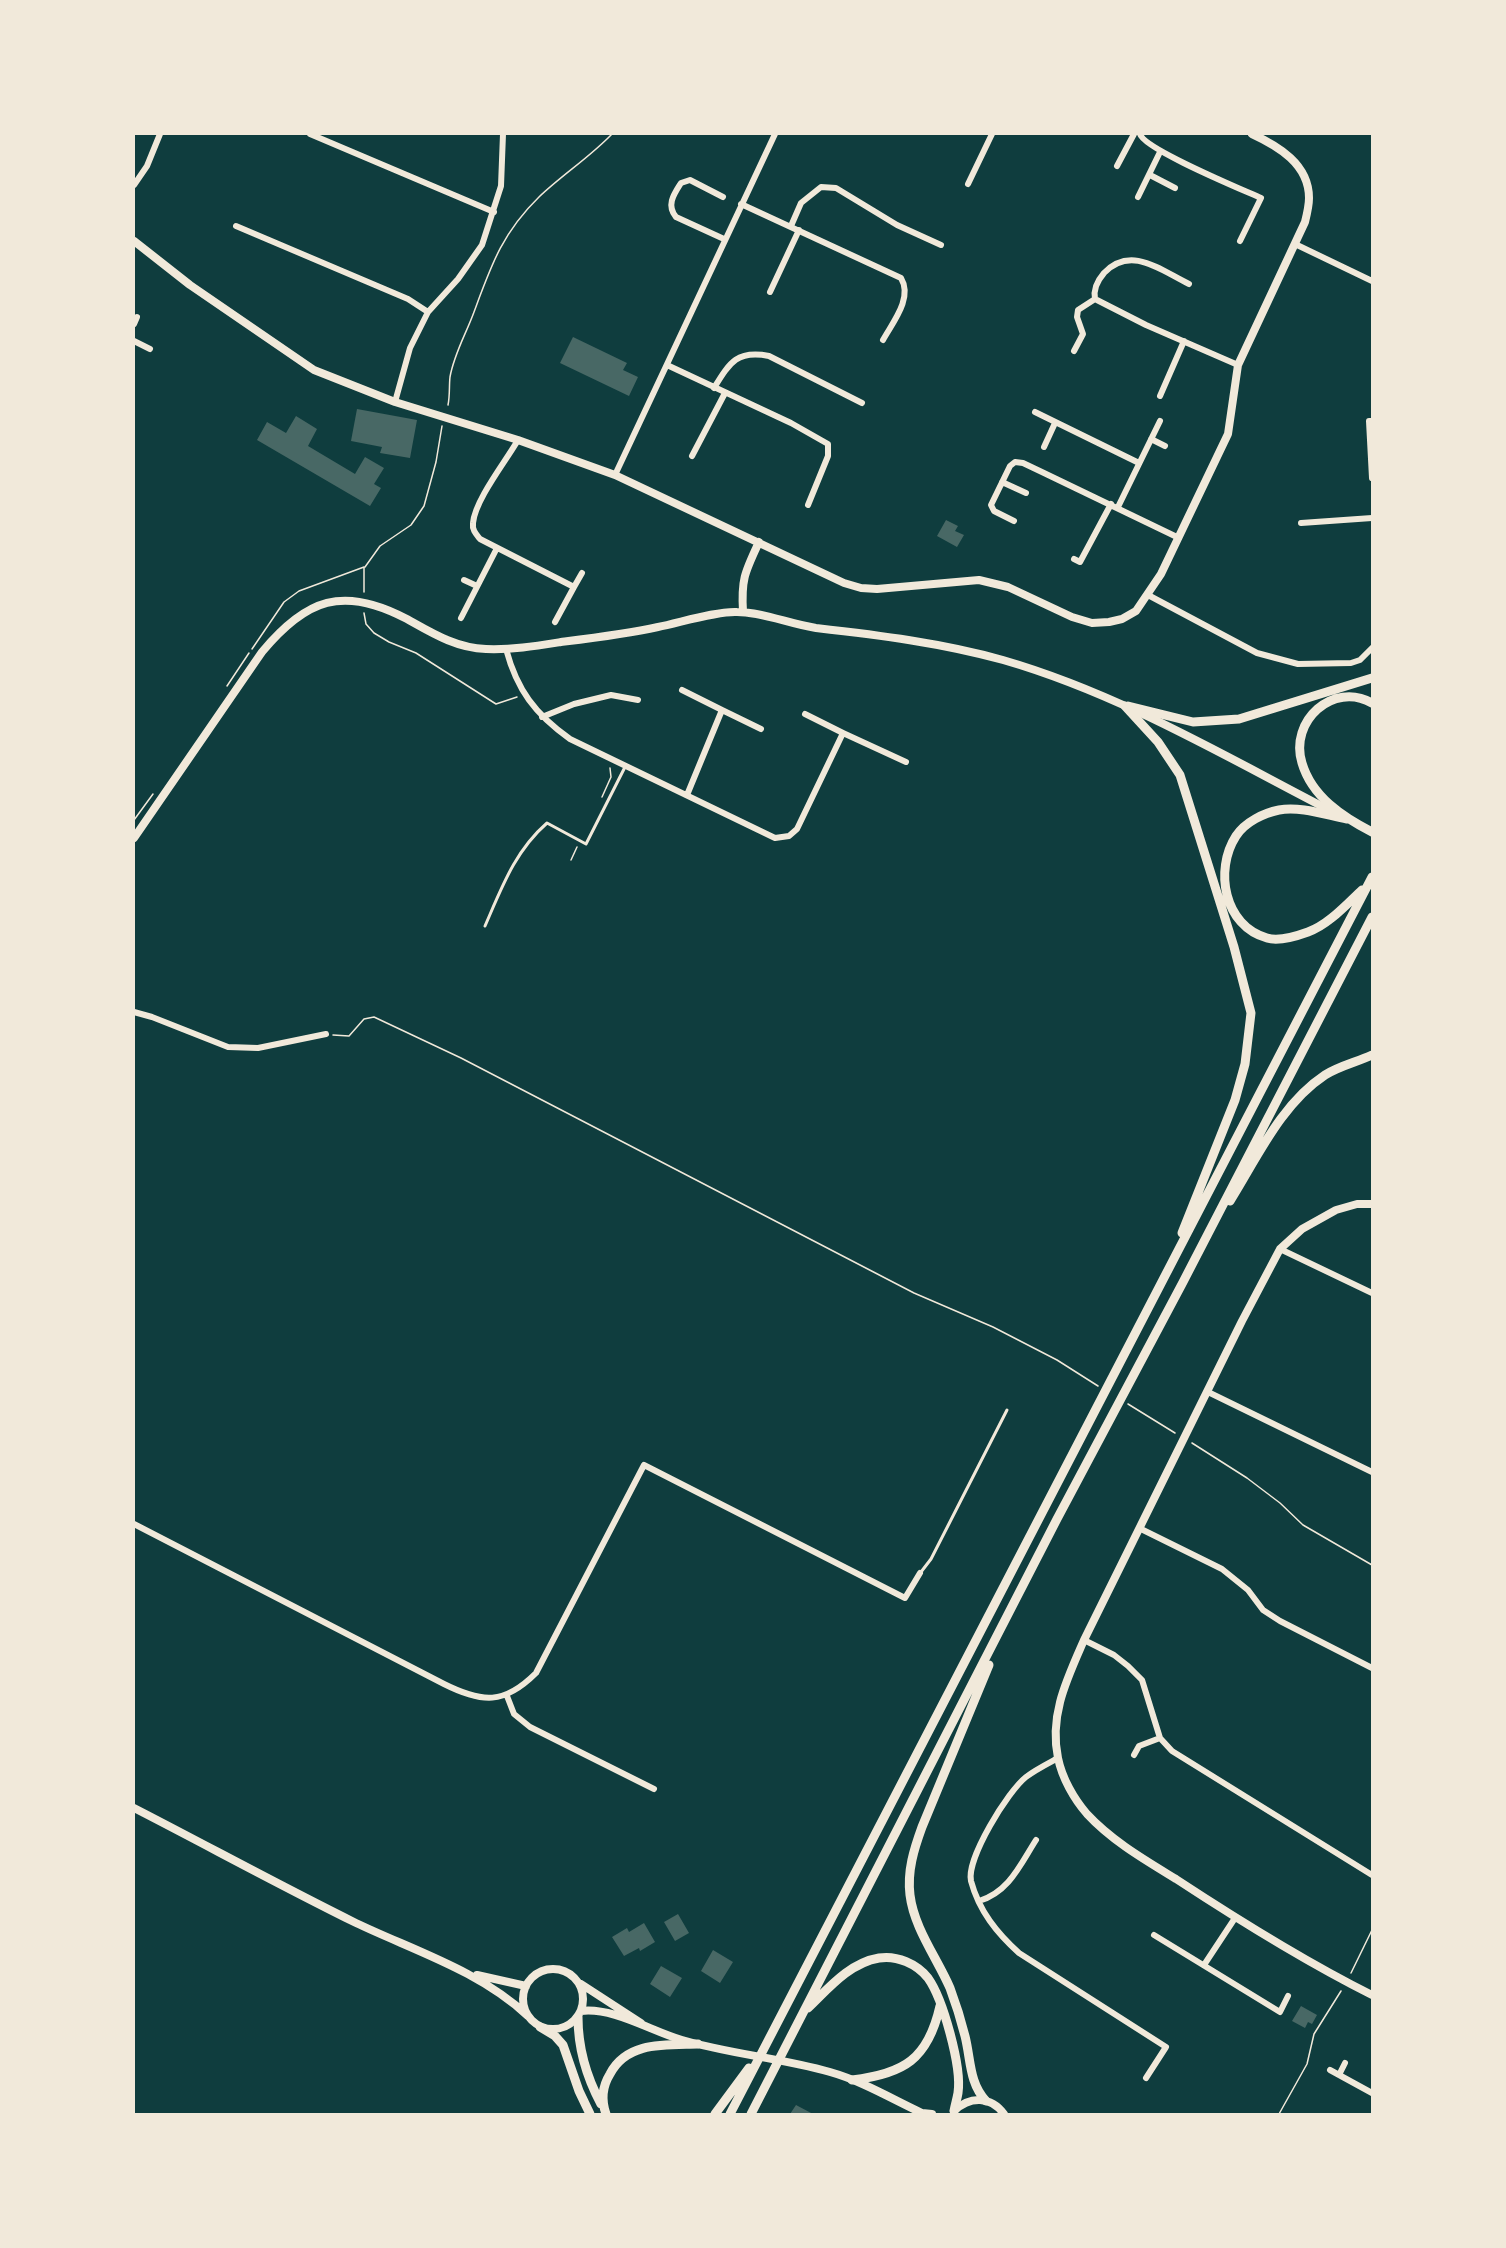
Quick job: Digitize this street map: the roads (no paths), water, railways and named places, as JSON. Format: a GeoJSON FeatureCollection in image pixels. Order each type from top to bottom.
{"type":"FeatureCollection","features":[{"type":"Feature","properties":{"kind":"main road"},"geometry":{"type":"LineString","coordinates":[[1125,706],[1193,722],[1239,719],[1372,678]]}},
{"type":"Feature","properties":{"kind":"main road"},"geometry":{"type":"LineString","coordinates":[[1372,703],[1350,696],[1326,704],[1316,710],[1304,724],[1298,742],[1301,763],[1308,777],[1328,803],[1347,819],[1372,832]]}},
{"type":"Feature","properties":{"kind":"main road"},"geometry":{"type":"LineString","coordinates":[[1125,706],[1158,742],[1180,775],[1234,947],[1251,1012],[1245,1064],[1235,1100],[1190,1210],[1172,1264]]}},
{"type":"Feature","properties":{"kind":"main road"},"geometry":{"type":"LineString","coordinates":[[1347,819],[1297,809],[1265,814],[1251,822],[1237,834],[1226,857],[1225,872],[1229,904],[1240,921],[1253,932],[1268,939],[1285,938],[1310,932],[1334,916],[1371,880]]}},
{"type":"Feature","properties":{"kind":"main road"},"geometry":{"type":"LineString","coordinates":[[730,2115],[741,2086],[783,2013],[1371,880]]}},
{"type":"Feature","properties":{"kind":"main road"},"geometry":{"type":"LineString","coordinates":[[751,2115],[1057,1519],[1372,917]]}},
{"type":"Feature","properties":{"kind":"main road"},"geometry":{"type":"LineString","coordinates":[[1198,1253],[1283,1116],[1297,1100],[1328,1073],[1372,1055]]}},
{"type":"Feature","properties":{"kind":"main road"},"geometry":{"type":"LineString","coordinates":[[986,2101],[972,2080],[966,2039],[949,1988],[915,1913],[910,1896],[909,1875],[921,1827],[1017,1599]]}},
{"type":"Feature","properties":{"kind":"main road"},"geometry":{"type":"LineString","coordinates":[[802,2015],[843,1975],[868,1961],[886,1957],[898,1959],[918,1969],[934,1988],[952,2042],[958,2093],[951,2113]]}},
{"type":"Feature","properties":{"kind":"main road"},"geometry":{"type":"LineString","coordinates":[[852,2080],[875,2077],[915,2058],[931,2036],[940,2006]]}},
{"type":"Feature","properties":{"kind":"main road"},"geometry":{"type":"LineString","coordinates":[[580,2014],[580,2043],[587,2073],[605,2112]]}},
{"type":"Feature","properties":{"kind":"main road"},"geometry":{"type":"LineString","coordinates":[[540,2027],[555,2036],[563,2045],[579,2091],[591,2115]]}},
{"type":"Feature","properties":{"kind":"main road"},"geometry":{"type":"LineString","coordinates":[[605,2112],[602,2092],[606,2080],[615,2064],[626,2055],[639,2048],[698,2044]]}},
{"type":"Feature","properties":{"kind":"main road"},"geometry":{"type":"LineString","coordinates":[[715,2115],[741,2086]]}},
{"type":"Feature","properties":{"kind":"street"},"geometry":{"type":"LineString","coordinates":[[134,185],[147,166],[160,134]]}},
{"type":"Feature","properties":{"kind":"street"},"geometry":{"type":"LineString","coordinates":[[310,134],[494,212]]}},
{"type":"Feature","properties":{"kind":"street"},"geometry":{"type":"LineString","coordinates":[[395,402],[410,348],[428,312],[458,279],[482,245],[501,186],[503,134]]}},
{"type":"Feature","properties":{"kind":"street"},"geometry":{"type":"LineString","coordinates":[[615,475],[723,239],[775,134]]}},
{"type":"Feature","properties":{"kind":"street"},"geometry":{"type":"LineString","coordinates":[[968,184],[992,134]]}},
{"type":"Feature","properties":{"kind":"street"},"geometry":{"type":"LineString","coordinates":[[1117,166],[1134,134]]}},
{"type":"Feature","properties":{"kind":"street"},"geometry":{"type":"LineString","coordinates":[[1140,134],[1141,139],[1160,152],[1261,198],[1240,241]]}},
{"type":"Feature","properties":{"kind":"street"},"geometry":{"type":"LineString","coordinates":[[134,244],[295,359],[314,370],[395,402],[518,440],[615,475],[844,583],[861,588],[877,589],[980,580],[994,582],[1092,623],[1109,622],[1122,619],[1136,611],[1148,595],[1179,538],[1228,434],[1238,365],[1305,222],[1309,196],[1304,176],[1296,162],[1284,151],[1252,134]]}},
{"type":"Feature","properties":{"kind":"street"},"geometry":{"type":"LineString","coordinates":[[1138,198],[1160,152]]}},
{"type":"Feature","properties":{"kind":"street"},"geometry":{"type":"LineString","coordinates":[[1150,175],[1175,188]]}},
{"type":"Feature","properties":{"kind":"street"},"geometry":{"type":"LineString","coordinates":[[723,197],[690,180],[681,183],[671,199],[672,212],[676,217],[723,239]]}},
{"type":"Feature","properties":{"kind":"street"},"geometry":{"type":"LineString","coordinates":[[791,226],[801,203],[821,187],[836,188],[897,225],[941,244]]}},
{"type":"Feature","properties":{"kind":"street"},"geometry":{"type":"LineString","coordinates":[[741,204],[901,278],[905,285],[905,298],[884,340]]}},
{"type":"Feature","properties":{"kind":"street"},"geometry":{"type":"LineString","coordinates":[[236,226],[403,297],[428,312]]}},
{"type":"Feature","properties":{"kind":"street"},"geometry":{"type":"LineString","coordinates":[[771,292],[799,230]]}},
{"type":"Feature","properties":{"kind":"street"},"geometry":{"type":"LineString","coordinates":[[1295,244],[1372,281]]}},
{"type":"Feature","properties":{"kind":"street"},"geometry":{"type":"LineString","coordinates":[[1095,299],[1094,292],[1100,278],[1112,264],[1122,260],[1138,259],[1189,284]]}},
{"type":"Feature","properties":{"kind":"street"},"geometry":{"type":"LineString","coordinates":[[1095,299],[1238,365]]}},
{"type":"Feature","properties":{"kind":"street"},"geometry":{"type":"LineString","coordinates":[[1074,351],[1083,334],[1077,317],[1078,310],[1095,299]]}},
{"type":"Feature","properties":{"kind":"street"},"geometry":{"type":"LineString","coordinates":[[134,324],[137,317]]}},
{"type":"Feature","properties":{"kind":"street"},"geometry":{"type":"LineString","coordinates":[[134,341],[150,349]]}},
{"type":"Feature","properties":{"kind":"street"},"geometry":{"type":"LineString","coordinates":[[1160,396],[1184,341]]}},
{"type":"Feature","properties":{"kind":"street"},"geometry":{"type":"LineString","coordinates":[[714,388],[725,369],[734,360],[743,355],[757,354],[769,356],[862,404]]}},
{"type":"Feature","properties":{"kind":"street"},"geometry":{"type":"LineString","coordinates":[[667,365],[791,423],[828,444],[828,456],[808,505]]}},
{"type":"Feature","properties":{"kind":"street"},"geometry":{"type":"LineString","coordinates":[[692,456],[724,393]]}},
{"type":"Feature","properties":{"kind":"street"},"geometry":{"type":"LineString","coordinates":[[1035,412],[1139,463]]}},
{"type":"Feature","properties":{"kind":"street"},"geometry":{"type":"LineString","coordinates":[[1118,507],[1160,421]]}},
{"type":"Feature","properties":{"kind":"street"},"geometry":{"type":"LineString","coordinates":[[1372,421],[1369,421],[1372,478]]}},
{"type":"Feature","properties":{"kind":"street"},"geometry":{"type":"LineString","coordinates":[[1044,447],[1055,423]]}},
{"type":"Feature","properties":{"kind":"street"},"geometry":{"type":"LineString","coordinates":[[1151,439],[1165,446]]}},
{"type":"Feature","properties":{"kind":"street"},"geometry":{"type":"LineString","coordinates":[[518,440],[495,475],[473,522],[473,531],[480,539],[574,587]]}},
{"type":"Feature","properties":{"kind":"street"},"geometry":{"type":"LineString","coordinates":[[1014,521],[994,511],[991,506],[1010,466],[1015,462],[1023,463],[1118,507],[1179,538]]}},
{"type":"Feature","properties":{"kind":"street"},"geometry":{"type":"LineString","coordinates":[[1002,482],[1026,493]]}},
{"type":"Feature","properties":{"kind":"street"},"geometry":{"type":"LineString","coordinates":[[1074,559],[1080,562],[1111,504]]}},
{"type":"Feature","properties":{"kind":"street"},"geometry":{"type":"LineString","coordinates":[[1301,523],[1372,518]]}},
{"type":"Feature","properties":{"kind":"street"},"geometry":{"type":"LineString","coordinates":[[743,612],[741,588],[745,570],[759,542]]}},
{"type":"Feature","properties":{"kind":"street"},"geometry":{"type":"LineString","coordinates":[[461,618],[497,548]]}},
{"type":"Feature","properties":{"kind":"street"},"geometry":{"type":"LineString","coordinates":[[555,622],[582,573]]}},
{"type":"Feature","properties":{"kind":"street"},"geometry":{"type":"LineString","coordinates":[[464,580],[477,586]]}},
{"type":"Feature","properties":{"kind":"street"},"geometry":{"type":"LineString","coordinates":[[1148,595],[1257,653],[1298,664],[1351,663],[1360,660],[1372,648]]}},
{"type":"Feature","properties":{"kind":"street"},"geometry":{"type":"LineString","coordinates":[[134,838],[262,652],[282,627],[302,613],[327,602],[356,601],[379,606],[439,638],[459,645],[483,649],[506,649],[628,634],[734,611],[806,626],[924,643],[999,659],[1053,676],[1125,706],[1347,819]]}},
{"type":"Feature","properties":{"kind":"street"},"geometry":{"type":"LineString","coordinates":[[506,649],[512,672],[522,691],[542,717],[570,739],[775,838],[789,836],[801,823],[843,733]]}},
{"type":"Feature","properties":{"kind":"street"},"geometry":{"type":"LineString","coordinates":[[682,690],[761,729]]}},
{"type":"Feature","properties":{"kind":"street"},"geometry":{"type":"LineString","coordinates":[[542,717],[574,704],[611,695],[638,700]]}},
{"type":"Feature","properties":{"kind":"street"},"geometry":{"type":"LineString","coordinates":[[687,795],[722,710]]}},
{"type":"Feature","properties":{"kind":"street"},"geometry":{"type":"LineString","coordinates":[[805,714],[906,762]]}},
{"type":"Feature","properties":{"kind":"street"},"geometry":{"type":"LineString","coordinates":[[134,1012],[228,1047],[258,1048],[326,1034]]}},
{"type":"Feature","properties":{"kind":"street"},"geometry":{"type":"LineString","coordinates":[[1372,1204],[1357,1204],[1336,1210],[1302,1229],[1280,1249],[1084,1640],[1066,1680],[1055,1720],[1058,1758],[1073,1796],[1104,1830],[1235,1918],[1299,1957],[1372,1995]]}},
{"type":"Feature","properties":{"kind":"street"},"geometry":{"type":"LineString","coordinates":[[1280,1249],[1372,1293]]}},
{"type":"Feature","properties":{"kind":"street"},"geometry":{"type":"LineString","coordinates":[[1208,1392],[1372,1472]]}},
{"type":"Feature","properties":{"kind":"street"},"geometry":{"type":"LineString","coordinates":[[134,1524],[461,1693],[478,1698],[507,1696],[522,1687],[536,1673],[644,1465],[905,1598],[920,1573]]}},
{"type":"Feature","properties":{"kind":"street"},"geometry":{"type":"LineString","coordinates":[[1139,1528],[1222,1569],[1248,1590],[1263,1610],[1372,1668]]}},
{"type":"Feature","properties":{"kind":"street"},"geometry":{"type":"LineString","coordinates":[[1084,1640],[1114,1655],[1142,1680],[1160,1738],[1172,1751],[1372,1875]]}},
{"type":"Feature","properties":{"kind":"street"},"geometry":{"type":"LineString","coordinates":[[507,1696],[514,1714],[530,1727],[654,1789]]}},
{"type":"Feature","properties":{"kind":"street"},"geometry":{"type":"LineString","coordinates":[[1134,1755],[1139,1746],[1160,1738]]}},
{"type":"Feature","properties":{"kind":"street"},"geometry":{"type":"LineString","coordinates":[[1058,1758],[1017,1785],[997,1814],[971,1869],[971,1880],[988,1920],[1000,1936],[1019,1953],[1166,2047],[1146,2078]]}},
{"type":"Feature","properties":{"kind":"street"},"geometry":{"type":"LineString","coordinates":[[134,1809],[356,1923],[469,1974],[495,1990],[540,2027],[557,2030],[572,2023],[580,2014],[584,1996],[578,1981]]}},
{"type":"Feature","properties":{"kind":"street"},"geometry":{"type":"LineString","coordinates":[[980,1901],[993,1897],[1003,1889],[1036,1840]]}},
{"type":"Feature","properties":{"kind":"street"},"geometry":{"type":"LineString","coordinates":[[1204,1965],[1235,1918]]}},
{"type":"Feature","properties":{"kind":"street"},"geometry":{"type":"LineString","coordinates":[[1154,1935],[1280,2012],[1288,1996]]}},
{"type":"Feature","properties":{"kind":"street"},"geometry":{"type":"LineString","coordinates":[[528,2016],[523,2001],[526,1986],[538,1972],[550,1969],[563,1970],[648,2028]]}},
{"type":"Feature","properties":{"kind":"street"},"geometry":{"type":"LineString","coordinates":[[469,1974],[526,1986]]}},
{"type":"Feature","properties":{"kind":"street"},"geometry":{"type":"LineString","coordinates":[[580,2014],[592,2010],[606,2012],[698,2044],[814,2068],[852,2080],[922,2113],[932,2115]]}},
{"type":"Feature","properties":{"kind":"street"},"geometry":{"type":"LineString","coordinates":[[1339,2075],[1345,2063]]}},
{"type":"Feature","properties":{"kind":"street"},"geometry":{"type":"LineString","coordinates":[[1330,2070],[1372,2093]]}},
{"type":"Feature","properties":{"kind":"street"},"geometry":{"type":"LineString","coordinates":[[896,2101],[912,2115]]}},
{"type":"Feature","properties":{"kind":"street"},"geometry":{"type":"LineString","coordinates":[[951,2113],[968,2101],[986,2101],[994,2104],[1004,2115]]}},
{"type":"Feature","properties":{"kind":"lane"},"geometry":{"type":"LineString","coordinates":[[485,926],[519,853],[532,836],[547,823],[586,844],[625,767]]}},
{"type":"Feature","properties":{"kind":"lane"},"geometry":{"type":"LineString","coordinates":[[920,1573],[932,1559],[1007,1410]]}}]}
